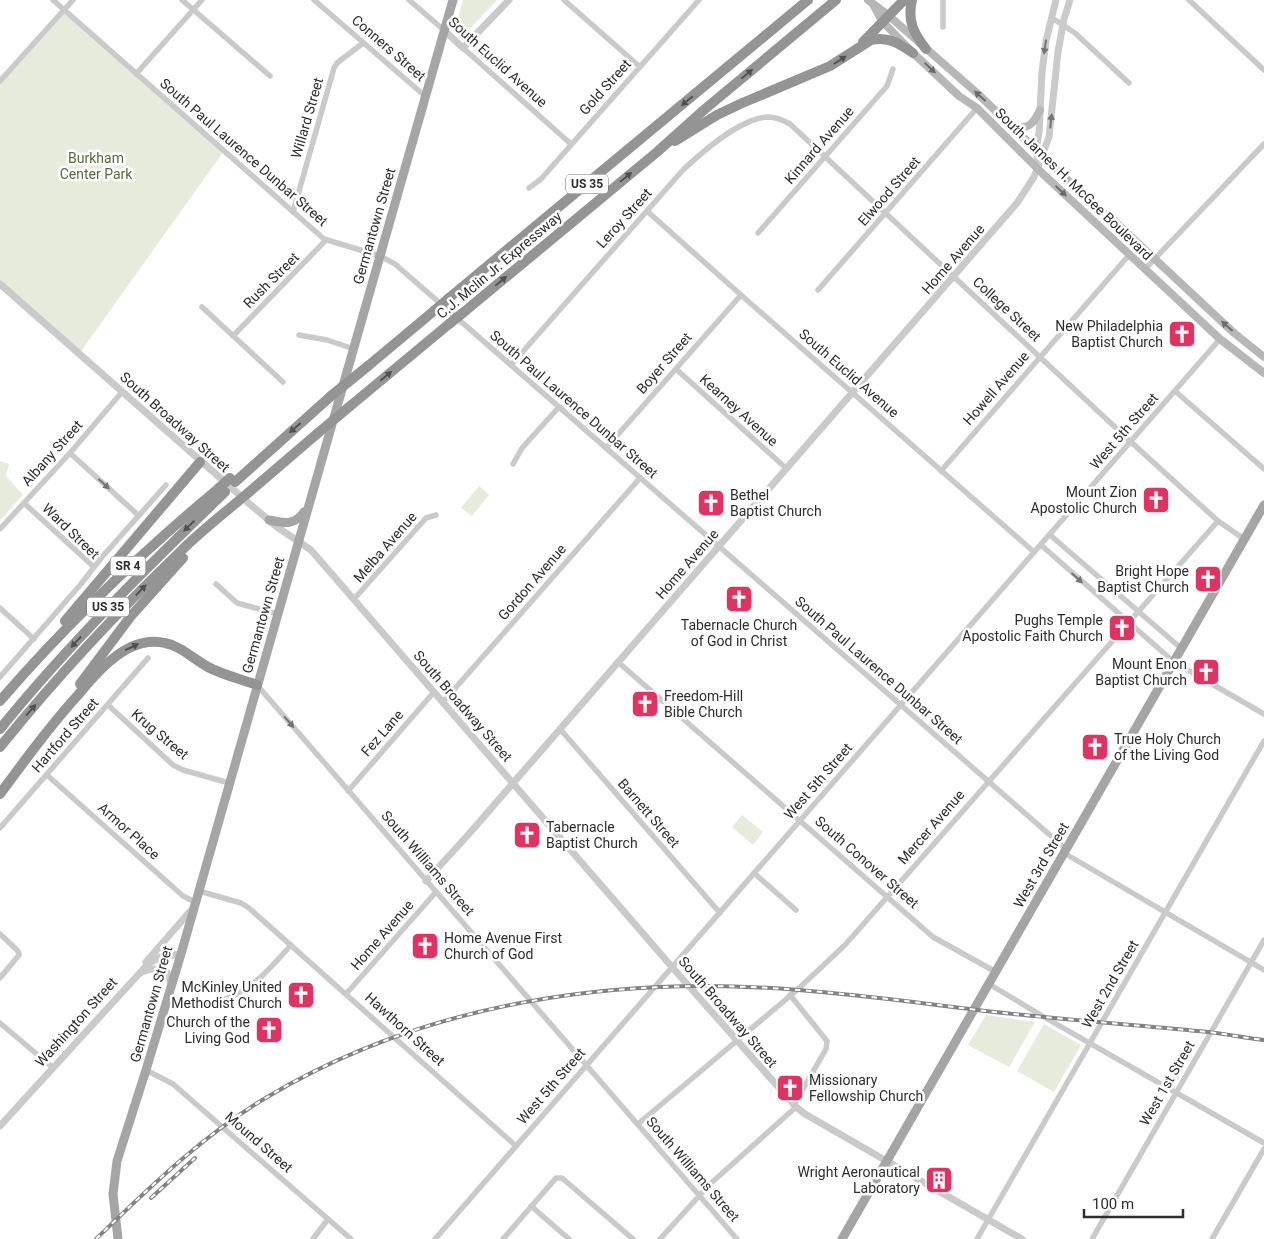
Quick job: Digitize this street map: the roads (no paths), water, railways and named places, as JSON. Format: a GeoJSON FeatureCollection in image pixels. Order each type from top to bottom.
{"type":"FeatureCollection","features":[{"type":"Feature","properties":{"kind":"highway","name":"C.J. Mclin Jr. Expressway"},"geometry":{"type":"LineString","coordinates":[[222,490],[331,396],[808,0]]}},
{"type":"Feature","properties":{"kind":"highway","name":"C.J. Mclin Jr. Expressway"},"geometry":{"type":"LineString","coordinates":[[217,520],[318,433],[657,152],[705,109],[836,0]]}},
{"type":"Feature","properties":{"kind":"highway"},"geometry":{"type":"LineString","coordinates":[[657,152],[717,115],[819,72],[847,56],[904,0]]}},
{"type":"Feature","properties":{"kind":"highway"},"geometry":{"type":"LineString","coordinates":[[912,0],[910,14],[912,28],[926,50]]}},
{"type":"Feature","properties":{"kind":"highway"},"geometry":{"type":"LineString","coordinates":[[859,46],[871,40],[887,39],[901,44],[913,53]]}},
{"type":"Feature","properties":{"kind":"highway"},"geometry":{"type":"LineString","coordinates":[[44,652],[65,620],[200,462]]}},
{"type":"Feature","properties":{"kind":"highway","name":"SR 4"},"geometry":{"type":"LineString","coordinates":[[0,701],[94,599],[133,562],[222,490]]}},
{"type":"Feature","properties":{"kind":"highway","name":"US 35"},"geometry":{"type":"LineString","coordinates":[[0,729],[110,605],[222,490]]}},
{"type":"Feature","properties":{"kind":"highway","name":"SR 4"},"geometry":{"type":"LineString","coordinates":[[0,794],[131,616],[217,520]]}},
{"type":"Feature","properties":{"kind":"highway","name":"US 35"},"geometry":{"type":"LineString","coordinates":[[0,747],[100,632],[170,561],[217,520]]}},
{"type":"Feature","properties":{"kind":"highway"},"geometry":{"type":"LineString","coordinates":[[59,716],[94,676],[117,656],[132,646],[148,642],[166,643],[176,647],[206,666],[258,686]]}},
{"type":"Feature","properties":{"kind":"main road","name":"Germantown Street"},"geometry":{"type":"LineString","coordinates":[[118,1239],[113,1204],[114,1177],[124,1135],[181,954],[354,349],[424,96],[453,0]]}},
{"type":"Feature","properties":{"kind":"main road","name":"South James H. McGee Boulevard"},"geometry":{"type":"LineString","coordinates":[[871,3],[913,53],[959,96],[977,108],[1220,339],[1264,372]]}},
{"type":"Feature","properties":{"kind":"main road","name":"South James H. McGee Boulevard"},"geometry":{"type":"LineString","coordinates":[[885,18],[978,94],[1099,210],[1234,333],[1264,357]]}},
{"type":"Feature","properties":{"kind":"main road"},"geometry":{"type":"LineString","coordinates":[[1012,126],[1022,128],[1031,125],[1040,110]]}},
{"type":"Feature","properties":{"kind":"main road","name":"West 3rd Street"},"geometry":{"type":"LineString","coordinates":[[842,1239],[1264,504]]}},
{"type":"Feature","properties":{"kind":"main road"},"geometry":{"type":"LineString","coordinates":[[269,520],[286,524],[294,522],[307,508]]}},
{"type":"Feature","properties":{"kind":"street","name":"South Paul Laurence Dunbar Street"},"geometry":{"type":"LineString","coordinates":[[52,0],[326,240],[380,256],[395,264],[988,781],[1065,851],[1264,970]]}},
{"type":"Feature","properties":{"kind":"street"},"geometry":{"type":"LineString","coordinates":[[0,81],[73,0]]}},
{"type":"Feature","properties":{"kind":"street"},"geometry":{"type":"LineString","coordinates":[[182,0],[270,76]]}},
{"type":"Feature","properties":{"kind":"street"},"geometry":{"type":"LineString","coordinates":[[136,74],[202,0]]}},
{"type":"Feature","properties":{"kind":"street","name":"Conners Street"},"geometry":{"type":"LineString","coordinates":[[314,0],[424,96]]}},
{"type":"Feature","properties":{"kind":"street","name":"South Euclid Avenue"},"geometry":{"type":"LineString","coordinates":[[409,0],[571,144]]}},
{"type":"Feature","properties":{"kind":"street"},"geometry":{"type":"LineString","coordinates":[[463,48],[509,0]]}},
{"type":"Feature","properties":{"kind":"street"},"geometry":{"type":"LineString","coordinates":[[564,0],[640,67]]}},
{"type":"Feature","properties":{"kind":"street","name":"Gold Street"},"geometry":{"type":"LineString","coordinates":[[529,188],[541,179],[699,0]]}},
{"type":"Feature","properties":{"kind":"street"},"geometry":{"type":"LineString","coordinates":[[943,0],[943,27]]}},
{"type":"Feature","properties":{"kind":"street"},"geometry":{"type":"LineString","coordinates":[[1038,168],[1036,149],[1042,72],[1046,41],[1056,0]]}},
{"type":"Feature","properties":{"kind":"street","name":"Home Avenue"},"geometry":{"type":"LineString","coordinates":[[426,880],[560,730],[954,277],[1028,188],[1038,168],[1049,137],[1058,52],[1070,0]]}},
{"type":"Feature","properties":{"kind":"street"},"geometry":{"type":"LineString","coordinates":[[1189,0],[1196,2],[1264,70]]}},
{"type":"Feature","properties":{"kind":"street"},"geometry":{"type":"LineString","coordinates":[[1052,18],[1063,24],[1129,83]]}},
{"type":"Feature","properties":{"kind":"street","name":"Willard Street"},"geometry":{"type":"LineString","coordinates":[[293,212],[334,68],[363,43]]}},
{"type":"Feature","properties":{"kind":"street","name":"Kinnard Avenue"},"geometry":{"type":"LineString","coordinates":[[758,233],[888,86],[893,69]]}},
{"type":"Feature","properties":{"kind":"street","name":"Elwood Street"},"geometry":{"type":"LineString","coordinates":[[818,290],[977,108]]}},
{"type":"Feature","properties":{"kind":"street","name":"College Street"},"geometry":{"type":"LineString","coordinates":[[775,117],[790,124],[1131,442],[1218,521],[1244,539]]}},
{"type":"Feature","properties":{"kind":"street","name":"Leroy Street"},"geometry":{"type":"LineString","coordinates":[[511,365],[683,170],[711,145],[754,121],[761,118],[775,117]]}},
{"type":"Feature","properties":{"kind":"street"},"geometry":{"type":"LineString","coordinates":[[1145,269],[1264,144]]}},
{"type":"Feature","properties":{"kind":"street","name":"South Euclid Avenue"},"geometry":{"type":"LineString","coordinates":[[647,211],[1034,552]]}},
{"type":"Feature","properties":{"kind":"street","name":"Rush Street"},"geometry":{"type":"LineString","coordinates":[[233,336],[326,240]]}},
{"type":"Feature","properties":{"kind":"street","name":"Howell Avenue"},"geometry":{"type":"LineString","coordinates":[[941,471],[1130,254]]}},
{"type":"Feature","properties":{"kind":"street","name":"South Broadway Street"},"geometry":{"type":"LineString","coordinates":[[0,284],[200,462],[269,520],[310,550],[795,1106],[1022,1239]]}},
{"type":"Feature","properties":{"kind":"street","name":"Boyer Street"},"geometry":{"type":"LineString","coordinates":[[606,448],[741,295]]}},
{"type":"Feature","properties":{"kind":"street"},"geometry":{"type":"LineString","coordinates":[[202,307],[283,382]]}},
{"type":"Feature","properties":{"kind":"street"},"geometry":{"type":"LineString","coordinates":[[299,335],[327,340],[354,349]]}},
{"type":"Feature","properties":{"kind":"street","name":"West 5th Street"},"geometry":{"type":"LineString","coordinates":[[434,1239],[1220,339]]}},
{"type":"Feature","properties":{"kind":"street","name":"Kearney Avenue"},"geometry":{"type":"LineString","coordinates":[[676,369],[787,469]]}},
{"type":"Feature","properties":{"kind":"street"},"geometry":{"type":"LineString","coordinates":[[1175,391],[1264,469]]}},
{"type":"Feature","properties":{"kind":"street","name":"Albany Street"},"geometry":{"type":"LineString","coordinates":[[0,529],[70,453],[122,392]]}},
{"type":"Feature","properties":{"kind":"street"},"geometry":{"type":"LineString","coordinates":[[513,464],[522,448],[558,407]]}},
{"type":"Feature","properties":{"kind":"street"},"geometry":{"type":"LineString","coordinates":[[70,453],[138,515]]}},
{"type":"Feature","properties":{"kind":"street","name":"Gordon Avenue"},"geometry":{"type":"LineString","coordinates":[[443,702],[640,478]]}},
{"type":"Feature","properties":{"kind":"street"},"geometry":{"type":"LineString","coordinates":[[94,567],[166,485]]}},
{"type":"Feature","properties":{"kind":"street","name":"Ward Street"},"geometry":{"type":"LineString","coordinates":[[0,677],[94,567],[24,503]]}},
{"type":"Feature","properties":{"kind":"street","name":"Melba Avenue"},"geometry":{"type":"LineString","coordinates":[[354,599],[426,518],[436,515]]}},
{"type":"Feature","properties":{"kind":"street","name":"Mercer Avenue"},"geometry":{"type":"LineString","coordinates":[[638,1124],[790,995],[845,945],[1218,521]]}},
{"type":"Feature","properties":{"kind":"street"},"geometry":{"type":"LineString","coordinates":[[1050,535],[1182,649]]}},
{"type":"Feature","properties":{"kind":"street"},"geometry":{"type":"LineString","coordinates":[[1041,545],[1174,662],[1264,714]]}},
{"type":"Feature","properties":{"kind":"street"},"geometry":{"type":"LineString","coordinates":[[216,584],[237,603],[278,614]]}},
{"type":"Feature","properties":{"kind":"street"},"geometry":{"type":"LineString","coordinates":[[0,608],[34,638]]}},
{"type":"Feature","properties":{"kind":"street","name":"Hartford Street"},"geometry":{"type":"LineString","coordinates":[[0,828],[148,658]]}},
{"type":"Feature","properties":{"kind":"street","name":"South Conover Street"},"geometry":{"type":"LineString","coordinates":[[618,662],[933,937],[996,972]]}},
{"type":"Feature","properties":{"kind":"street","name":"South Williams Street"},"geometry":{"type":"LineString","coordinates":[[258,686],[737,1239]]}},
{"type":"Feature","properties":{"kind":"street","name":"Fez Lane"},"geometry":{"type":"LineString","coordinates":[[348,791],[434,692]]}},
{"type":"Feature","properties":{"kind":"street","name":"Krug Street"},"geometry":{"type":"LineString","coordinates":[[108,705],[173,765],[183,770],[229,783]]}},
{"type":"Feature","properties":{"kind":"street","name":"Barnett Street"},"geometry":{"type":"LineString","coordinates":[[560,730],[720,912]]}},
{"type":"Feature","properties":{"kind":"street","name":"West 2nd Street"},"geometry":{"type":"LineString","coordinates":[[977,1239],[1264,741]]}},
{"type":"Feature","properties":{"kind":"street","name":"Armor Place"},"geometry":{"type":"LineString","coordinates":[[47,775],[194,905]]}},
{"type":"Feature","properties":{"kind":"street"},"geometry":{"type":"LineString","coordinates":[[754,873],[796,910]]}},
{"type":"Feature","properties":{"kind":"street","name":"Hawthorn Street"},"geometry":{"type":"LineString","coordinates":[[198,890],[241,903],[249,908],[516,1146]]}},
{"type":"Feature","properties":{"kind":"street","name":"Home Avenue"},"geometry":{"type":"LineString","coordinates":[[346,994],[436,892]]}},
{"type":"Feature","properties":{"kind":"street"},"geometry":{"type":"LineString","coordinates":[[129,982],[194,905]]}},
{"type":"Feature","properties":{"kind":"street"},"geometry":{"type":"LineString","coordinates":[[0,934],[18,951],[19,955],[0,978]]}},
{"type":"Feature","properties":{"kind":"street","name":"West 1st Street"},"geometry":{"type":"LineString","coordinates":[[1092,1239],[1264,940]]}},
{"type":"Feature","properties":{"kind":"street"},"geometry":{"type":"LineString","coordinates":[[168,998],[198,1003],[211,1002],[233,996],[254,984],[291,945]]}},
{"type":"Feature","properties":{"kind":"street","name":"Washington Street"},"geometry":{"type":"LineString","coordinates":[[0,1126],[129,982],[148,964],[160,956],[181,954]]}},
{"type":"Feature","properties":{"kind":"street"},"geometry":{"type":"LineString","coordinates":[[136,976],[146,970],[158,968],[167,972],[171,984]]}},
{"type":"Feature","properties":{"kind":"street"},"geometry":{"type":"LineString","coordinates":[[989,984],[1264,1143]]}},
{"type":"Feature","properties":{"kind":"street"},"geometry":{"type":"LineString","coordinates":[[660,1239],[698,1195],[795,1106],[826,1049],[827,1041],[790,995]]}},
{"type":"Feature","properties":{"kind":"street"},"geometry":{"type":"LineString","coordinates":[[0,1022],[52,1067]]}},
{"type":"Feature","properties":{"kind":"street","name":"Mound Street"},"geometry":{"type":"LineString","coordinates":[[146,1070],[173,1084],[351,1239]]}},
{"type":"Feature","properties":{"kind":"street"},"geometry":{"type":"LineString","coordinates":[[1212,1239],[1264,1149]]}},
{"type":"Feature","properties":{"kind":"street"},"geometry":{"type":"LineString","coordinates":[[503,1239],[556,1178],[562,1178],[633,1239]]}},
{"type":"Feature","properties":{"kind":"street"},"geometry":{"type":"LineString","coordinates":[[531,1206],[569,1239]]}},
{"type":"Feature","properties":{"kind":"street"},"geometry":{"type":"LineString","coordinates":[[313,1239],[328,1219]]}},
{"type":"Feature","properties":{"kind":"railway"},"geometry":{"type":"LineString","coordinates":[[96,1239],[178,1162],[222,1127],[269,1096],[330,1064],[393,1038],[458,1017],[525,1002],[593,992],[662,987],[730,986],[846,994],[1013,1014],[1208,1032],[1264,1040]]}},
{"type":"Feature","properties":{"kind":"railway"},"geometry":{"type":"LineString","coordinates":[[151,1198],[195,1158]]}},
{"type":"Feature","properties":{"kind":"place","name":"New Philadelphia Baptist Church"},"geometry":{"type":"Point","coordinates":[1182,334]}},
{"type":"Feature","properties":{"kind":"place","name":"Mount Zion Apostolic Church"},"geometry":{"type":"Point","coordinates":[1156,500]}},
{"type":"Feature","properties":{"kind":"place","name":"Bethel Baptist Church"},"geometry":{"type":"Point","coordinates":[711,503]}},
{"type":"Feature","properties":{"kind":"place","name":"Bright Hope Baptist Church"},"geometry":{"type":"Point","coordinates":[1208,579]}},
{"type":"Feature","properties":{"kind":"place","name":"Tabernacle Church of God in Christ"},"geometry":{"type":"Point","coordinates":[739,599]}},
{"type":"Feature","properties":{"kind":"place","name":"Pughs Temple Apostolic Faith Church"},"geometry":{"type":"Point","coordinates":[1122,628]}},
{"type":"Feature","properties":{"kind":"place","name":"Mount Enon Baptist Church"},"geometry":{"type":"Point","coordinates":[1206,672]}},
{"type":"Feature","properties":{"kind":"place","name":"Freedom-Hill Bible Church"},"geometry":{"type":"Point","coordinates":[645,704]}},
{"type":"Feature","properties":{"kind":"place","name":"True Holy Church of the Living God"},"geometry":{"type":"Point","coordinates":[1095,747]}},
{"type":"Feature","properties":{"kind":"place","name":"Tabernacle Baptist Church"},"geometry":{"type":"Point","coordinates":[527,835]}},
{"type":"Feature","properties":{"kind":"place","name":"Home Avenue First Church of God"},"geometry":{"type":"Point","coordinates":[425,946]}},
{"type":"Feature","properties":{"kind":"place","name":"McKinley United Methodist Church"},"geometry":{"type":"Point","coordinates":[301,995]}},
{"type":"Feature","properties":{"kind":"place","name":"Church of the Living God"},"geometry":{"type":"Point","coordinates":[269,1030]}},
{"type":"Feature","properties":{"kind":"place","name":"Missionary Fellowship Church"},"geometry":{"type":"Point","coordinates":[790,1088]}},
{"type":"Feature","properties":{"kind":"place","name":"Wright Aeronautical Laboratory"},"geometry":{"type":"Point","coordinates":[939,1180]}},
{"type":"Feature","properties":{"kind":"park label","name":"Burkham Center Park"},"geometry":{"type":"Point","coordinates":[96,166]}}]}
